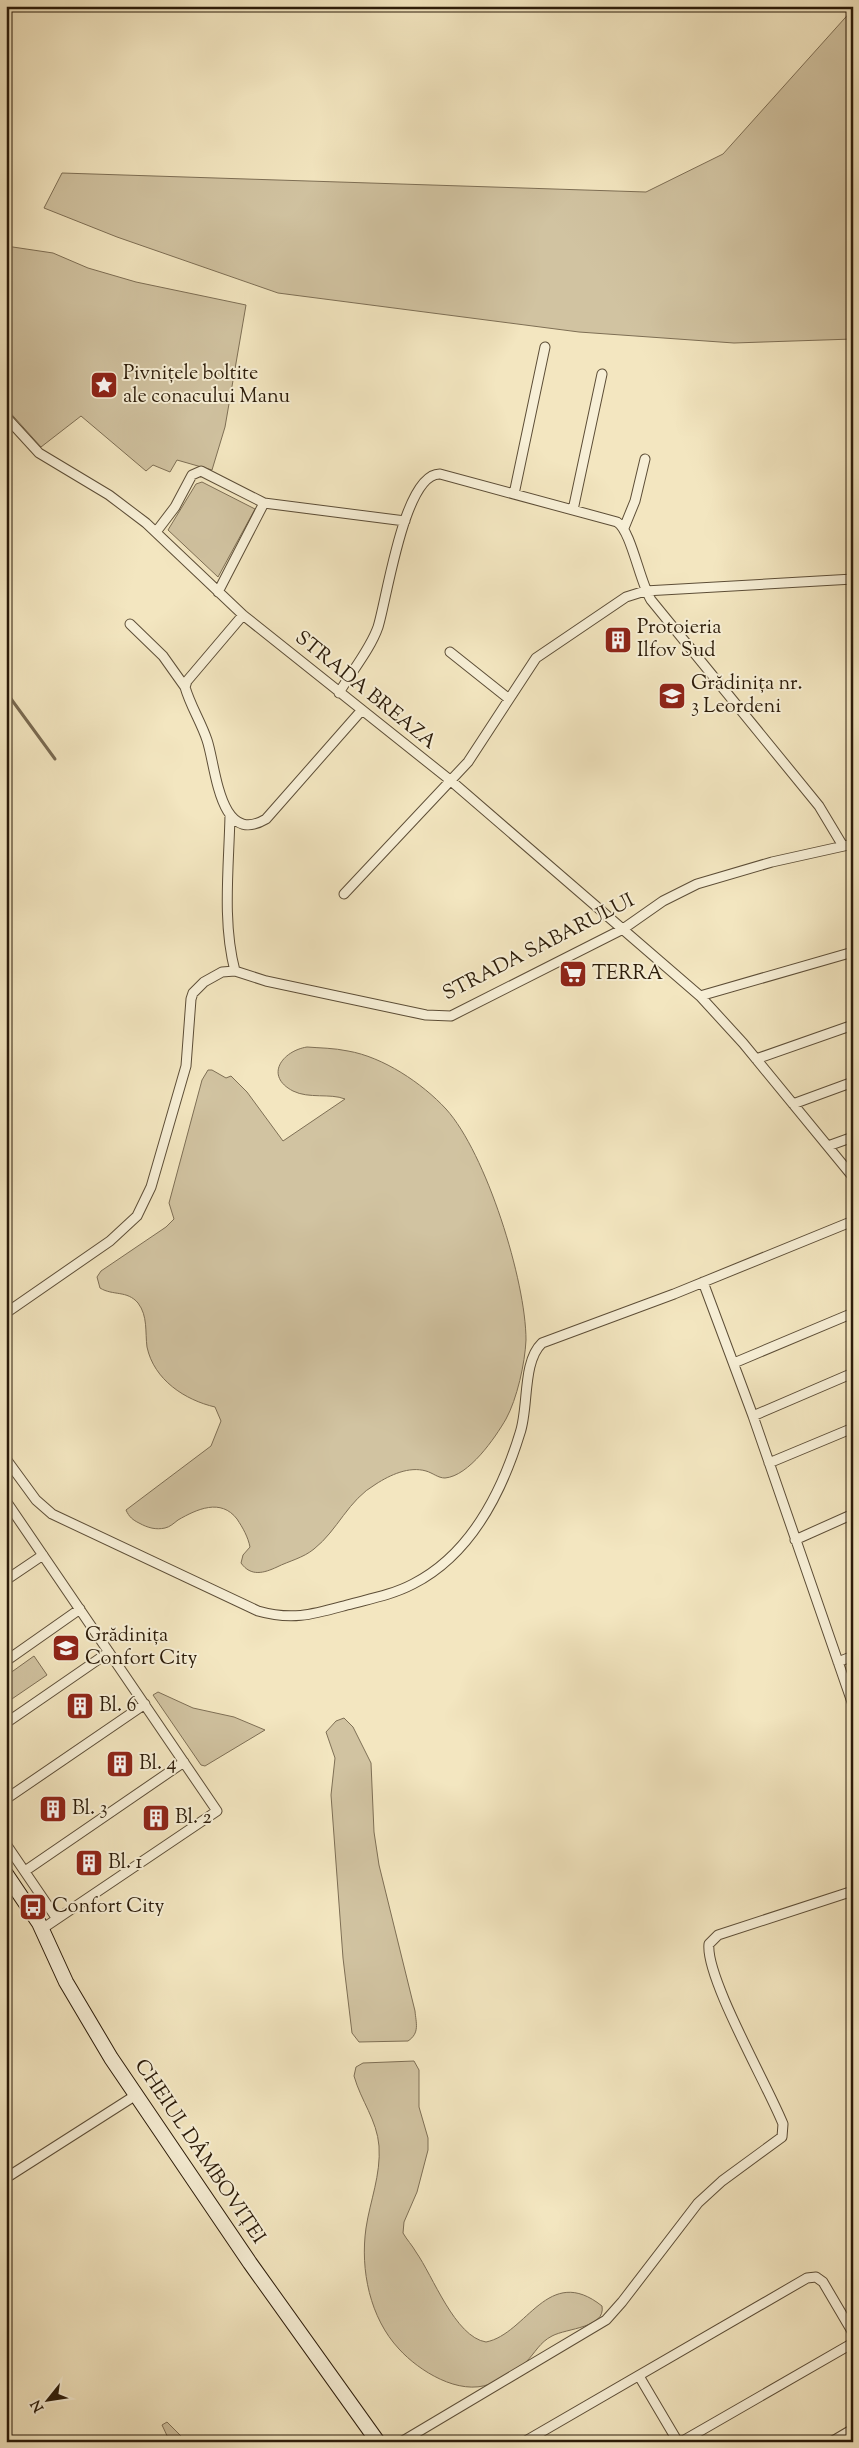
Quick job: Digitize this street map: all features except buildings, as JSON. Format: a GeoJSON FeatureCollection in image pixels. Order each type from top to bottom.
{"type":"FeatureCollection","features":[{"type":"Feature","properties":{"kind":"street"},"geometry":{"type":"LineString","coordinates":[[514,494],[545,347]]}},
{"type":"Feature","properties":{"kind":"street"},"geometry":{"type":"LineString","coordinates":[[573,510],[602,374]]}},
{"type":"Feature","properties":{"kind":"street","name":"STRADA BREAZA"},"geometry":{"type":"LineString","coordinates":[[6,417],[39,453],[109,495],[156,532],[244,615],[361,711],[450,780],[700,996],[756,1059],[853,1177]]}},
{"type":"Feature","properties":{"kind":"street"},"geometry":{"type":"LineString","coordinates":[[624,528],[635,501],[645,459]]}},
{"type":"Feature","properties":{"kind":"street"},"geometry":{"type":"LineString","coordinates":[[156,532],[175,507],[192,475],[198,471],[212,475],[264,503],[405,521]]}},
{"type":"Feature","properties":{"kind":"street"},"geometry":{"type":"LineString","coordinates":[[339,693],[378,628],[386,586],[405,521],[422,482],[435,474],[617,522],[624,528],[645,591],[676,632],[819,806],[848,845]]}},
{"type":"Feature","properties":{"kind":"street"},"geometry":{"type":"LineString","coordinates":[[218,592],[264,503]]}},
{"type":"Feature","properties":{"kind":"street"},"geometry":{"type":"LineString","coordinates":[[344,894],[472,757],[528,668],[543,652],[626,596],[645,591],[853,579]]}},
{"type":"Feature","properties":{"kind":"street"},"geometry":{"type":"LineString","coordinates":[[185,686],[187,681],[244,615]]}},
{"type":"Feature","properties":{"kind":"street"},"geometry":{"type":"LineString","coordinates":[[130,624],[164,656],[185,686],[208,742],[222,803],[230,815],[239,822],[252,825],[266,819],[361,711]]}},
{"type":"Feature","properties":{"kind":"street"},"geometry":{"type":"LineString","coordinates":[[450,652],[508,699]]}},
{"type":"Feature","properties":{"kind":"street"},"geometry":{"type":"LineString","coordinates":[[6,1313],[110,1241],[137,1216],[151,1187],[186,1066],[191,999],[199,987],[209,979],[228,971],[235,971],[228,937],[227,915],[230,815]]}},
{"type":"Feature","properties":{"kind":"street","name":"STRADA SABARULUI"},"geometry":{"type":"LineString","coordinates":[[235,971],[266,981],[416,1013],[451,1016],[623,929],[662,901],[697,884],[754,866],[848,845]]}},
{"type":"Feature","properties":{"kind":"street"},"geometry":{"type":"LineString","coordinates":[[700,996],[853,952]]}},
{"type":"Feature","properties":{"kind":"street"},"geometry":{"type":"LineString","coordinates":[[756,1059],[853,1025]]}},
{"type":"Feature","properties":{"kind":"street"},"geometry":{"type":"LineString","coordinates":[[793,1104],[853,1082]]}},
{"type":"Feature","properties":{"kind":"street"},"geometry":{"type":"LineString","coordinates":[[828,1146],[853,1137]]}},
{"type":"Feature","properties":{"kind":"street"},"geometry":{"type":"LineString","coordinates":[[6,1459],[36,1500],[61,1519],[258,1611],[288,1618],[310,1615],[382,1596],[414,1584],[451,1556],[469,1536],[498,1490],[513,1456],[523,1423],[531,1361],[542,1343],[703,1282],[853,1222]]}},
{"type":"Feature","properties":{"kind":"street"},"geometry":{"type":"LineString","coordinates":[[703,1282],[753,1416],[853,1705]]}},
{"type":"Feature","properties":{"kind":"street"},"geometry":{"type":"LineString","coordinates":[[734,1363],[853,1313]]}},
{"type":"Feature","properties":{"kind":"street"},"geometry":{"type":"LineString","coordinates":[[753,1416],[853,1373]]}},
{"type":"Feature","properties":{"kind":"street"},"geometry":{"type":"LineString","coordinates":[[769,1464],[853,1428]]}},
{"type":"Feature","properties":{"kind":"street"},"geometry":{"type":"LineString","coordinates":[[6,1501],[218,1811],[42,1929]]}},
{"type":"Feature","properties":{"kind":"street"},"geometry":{"type":"LineString","coordinates":[[795,1540],[853,1514]]}},
{"type":"Feature","properties":{"kind":"street"},"geometry":{"type":"LineString","coordinates":[[6,1580],[43,1555]]}},
{"type":"Feature","properties":{"kind":"street"},"geometry":{"type":"LineString","coordinates":[[6,1661],[80,1610]]}},
{"type":"Feature","properties":{"kind":"street"},"geometry":{"type":"LineString","coordinates":[[6,1723],[109,1652]]}},
{"type":"Feature","properties":{"kind":"street"},"geometry":{"type":"LineString","coordinates":[[838,1662],[853,1656]]}},
{"type":"Feature","properties":{"kind":"street"},"geometry":{"type":"LineString","coordinates":[[6,1799],[145,1704]]}},
{"type":"Feature","properties":{"kind":"street"},"geometry":{"type":"LineString","coordinates":[[25,1871],[184,1762]]}},
{"type":"Feature","properties":{"kind":"street"},"geometry":{"type":"LineString","coordinates":[[6,1844],[57,1919]]}},
{"type":"Feature","properties":{"kind":"street","name":"CHEIUL DÂMBOVIȚEI"},"geometry":{"type":"LineString","coordinates":[[6,1874],[42,1929],[74,1996],[136,2096],[250,2263],[378,2442]]}},
{"type":"Feature","properties":{"kind":"street"},"geometry":{"type":"LineString","coordinates":[[401,2442],[606,2320],[698,2203],[722,2181],[782,2137],[783,2124],[721,1990],[709,1956],[708,1944],[718,1936],[853,1891]]}},
{"type":"Feature","properties":{"kind":"street"},"geometry":{"type":"LineString","coordinates":[[6,2178],[136,2096]]}},
{"type":"Feature","properties":{"kind":"street"},"geometry":{"type":"LineString","coordinates":[[524,2442],[812,2276],[823,2282],[853,2333]]}},
{"type":"Feature","properties":{"kind":"street"},"geometry":{"type":"LineString","coordinates":[[639,2376],[679,2442],[853,2343]]}},
{"type":"Feature","properties":{"kind":"street"},"geometry":{"type":"LineString","coordinates":[[831,2442],[853,2429]]}},
{"type":"Feature","properties":{"kind":"shaded area"},"geometry":{"type":"Polygon","coordinates":[[[853,9],[853,339],[734,343],[579,332],[278,293],[117,237],[44,208],[62,173],[646,192],[723,154],[853,9]]]}},
{"type":"Feature","properties":{"kind":"shaded area"},"geometry":{"type":"Polygon","coordinates":[[[6,246],[53,253],[88,268],[136,282],[246,305],[225,427],[212,470],[177,460],[170,472],[153,465],[146,471],[81,416],[41,447],[6,408],[6,246]]]}},
{"type":"Feature","properties":{"kind":"shaded area"},"geometry":{"type":"Polygon","coordinates":[[[202,482],[255,509],[218,577],[168,530],[196,484],[202,482]]]}},
{"type":"Feature","properties":{"kind":"shaded area"},"geometry":{"type":"Polygon","coordinates":[[[307,1047],[348,1051],[388,1065],[414,1081],[436,1099],[461,1129],[489,1186],[501,1219],[519,1285],[526,1340],[520,1381],[510,1411],[495,1436],[480,1455],[463,1471],[445,1478],[420,1470],[400,1472],[387,1477],[358,1498],[330,1533],[310,1552],[272,1569],[263,1572],[253,1572],[241,1563],[243,1555],[250,1547],[243,1529],[237,1519],[224,1509],[216,1507],[201,1509],[185,1516],[169,1527],[158,1529],[139,1523],[131,1518],[127,1512],[126,1510],[211,1446],[221,1421],[215,1407],[182,1394],[164,1379],[151,1359],[147,1347],[145,1319],[138,1303],[129,1296],[100,1288],[97,1277],[101,1271],[166,1227],[174,1219],[169,1203],[202,1080],[208,1070],[212,1070],[226,1078],[231,1076],[247,1092],[283,1141],[345,1099],[299,1093],[284,1085],[279,1078],[280,1065],[290,1053],[307,1047]]]}},
{"type":"Feature","properties":{"kind":"shaded area"},"geometry":{"type":"Polygon","coordinates":[[[34,1656],[47,1675],[6,1703],[6,1676],[34,1656]]]}},
{"type":"Feature","properties":{"kind":"shaded area"},"geometry":{"type":"Polygon","coordinates":[[[158,1692],[193,1708],[234,1717],[265,1730],[205,1766],[201,1765],[153,1695],[158,1692]]]}},
{"type":"Feature","properties":{"kind":"shaded area"},"geometry":{"type":"Polygon","coordinates":[[[344,1718],[353,1727],[371,1763],[374,1832],[379,1865],[415,2011],[416,2031],[408,2041],[359,2042],[352,2033],[343,1958],[331,1795],[335,1758],[326,1732],[336,1721],[344,1718]]]}},
{"type":"Feature","properties":{"kind":"shaded area"},"geometry":{"type":"Polygon","coordinates":[[[414,2061],[419,2070],[419,2107],[428,2138],[428,2150],[417,2192],[404,2222],[403,2233],[455,2318],[475,2338],[486,2342],[501,2336],[514,2327],[552,2296],[567,2292],[583,2295],[602,2306],[602,2313],[592,2323],[548,2338],[522,2366],[490,2384],[478,2387],[466,2387],[440,2379],[428,2373],[407,2357],[389,2337],[374,2308],[369,2293],[365,2260],[366,2228],[377,2178],[379,2146],[372,2119],[354,2076],[356,2067],[363,2063],[414,2061]]]}},
{"type":"Feature","properties":{"kind":"shaded area"},"geometry":{"type":"Polygon","coordinates":[[[167,2422],[187,2442],[170,2442],[162,2425],[167,2422]]]}},
{"type":"Feature","properties":{"kind":"waterway"},"geometry":{"type":"LineString","coordinates":[[6,692],[55,759]]}},
{"type":"Feature","properties":{"kind":"place","name":"Pivnițele boltite ale conacului Manu"},"geometry":{"type":"Point","coordinates":[104,385]}},
{"type":"Feature","properties":{"kind":"place","name":"Protoieria Ilfov Sud"},"geometry":{"type":"Point","coordinates":[618,640]}},
{"type":"Feature","properties":{"kind":"place","name":"Grădinița nr. 3 Leordeni"},"geometry":{"type":"Point","coordinates":[672,696]}},
{"type":"Feature","properties":{"kind":"place","name":"TERRA"},"geometry":{"type":"Point","coordinates":[573,974]}},
{"type":"Feature","properties":{"kind":"place","name":"Grădinița Confort City"},"geometry":{"type":"Point","coordinates":[66,1648]}},
{"type":"Feature","properties":{"kind":"place","name":"Bl. 6"},"geometry":{"type":"Point","coordinates":[80,1706]}},
{"type":"Feature","properties":{"kind":"place","name":"Bl. 4"},"geometry":{"type":"Point","coordinates":[120,1764]}},
{"type":"Feature","properties":{"kind":"place","name":"Bl. 3"},"geometry":{"type":"Point","coordinates":[53,1809]}},
{"type":"Feature","properties":{"kind":"place","name":"Bl. 2"},"geometry":{"type":"Point","coordinates":[156,1818]}},
{"type":"Feature","properties":{"kind":"place","name":"Bl. 1"},"geometry":{"type":"Point","coordinates":[89,1863]}},
{"type":"Feature","properties":{"kind":"place","name":"Confort City"},"geometry":{"type":"Point","coordinates":[33,1907]}}]}
